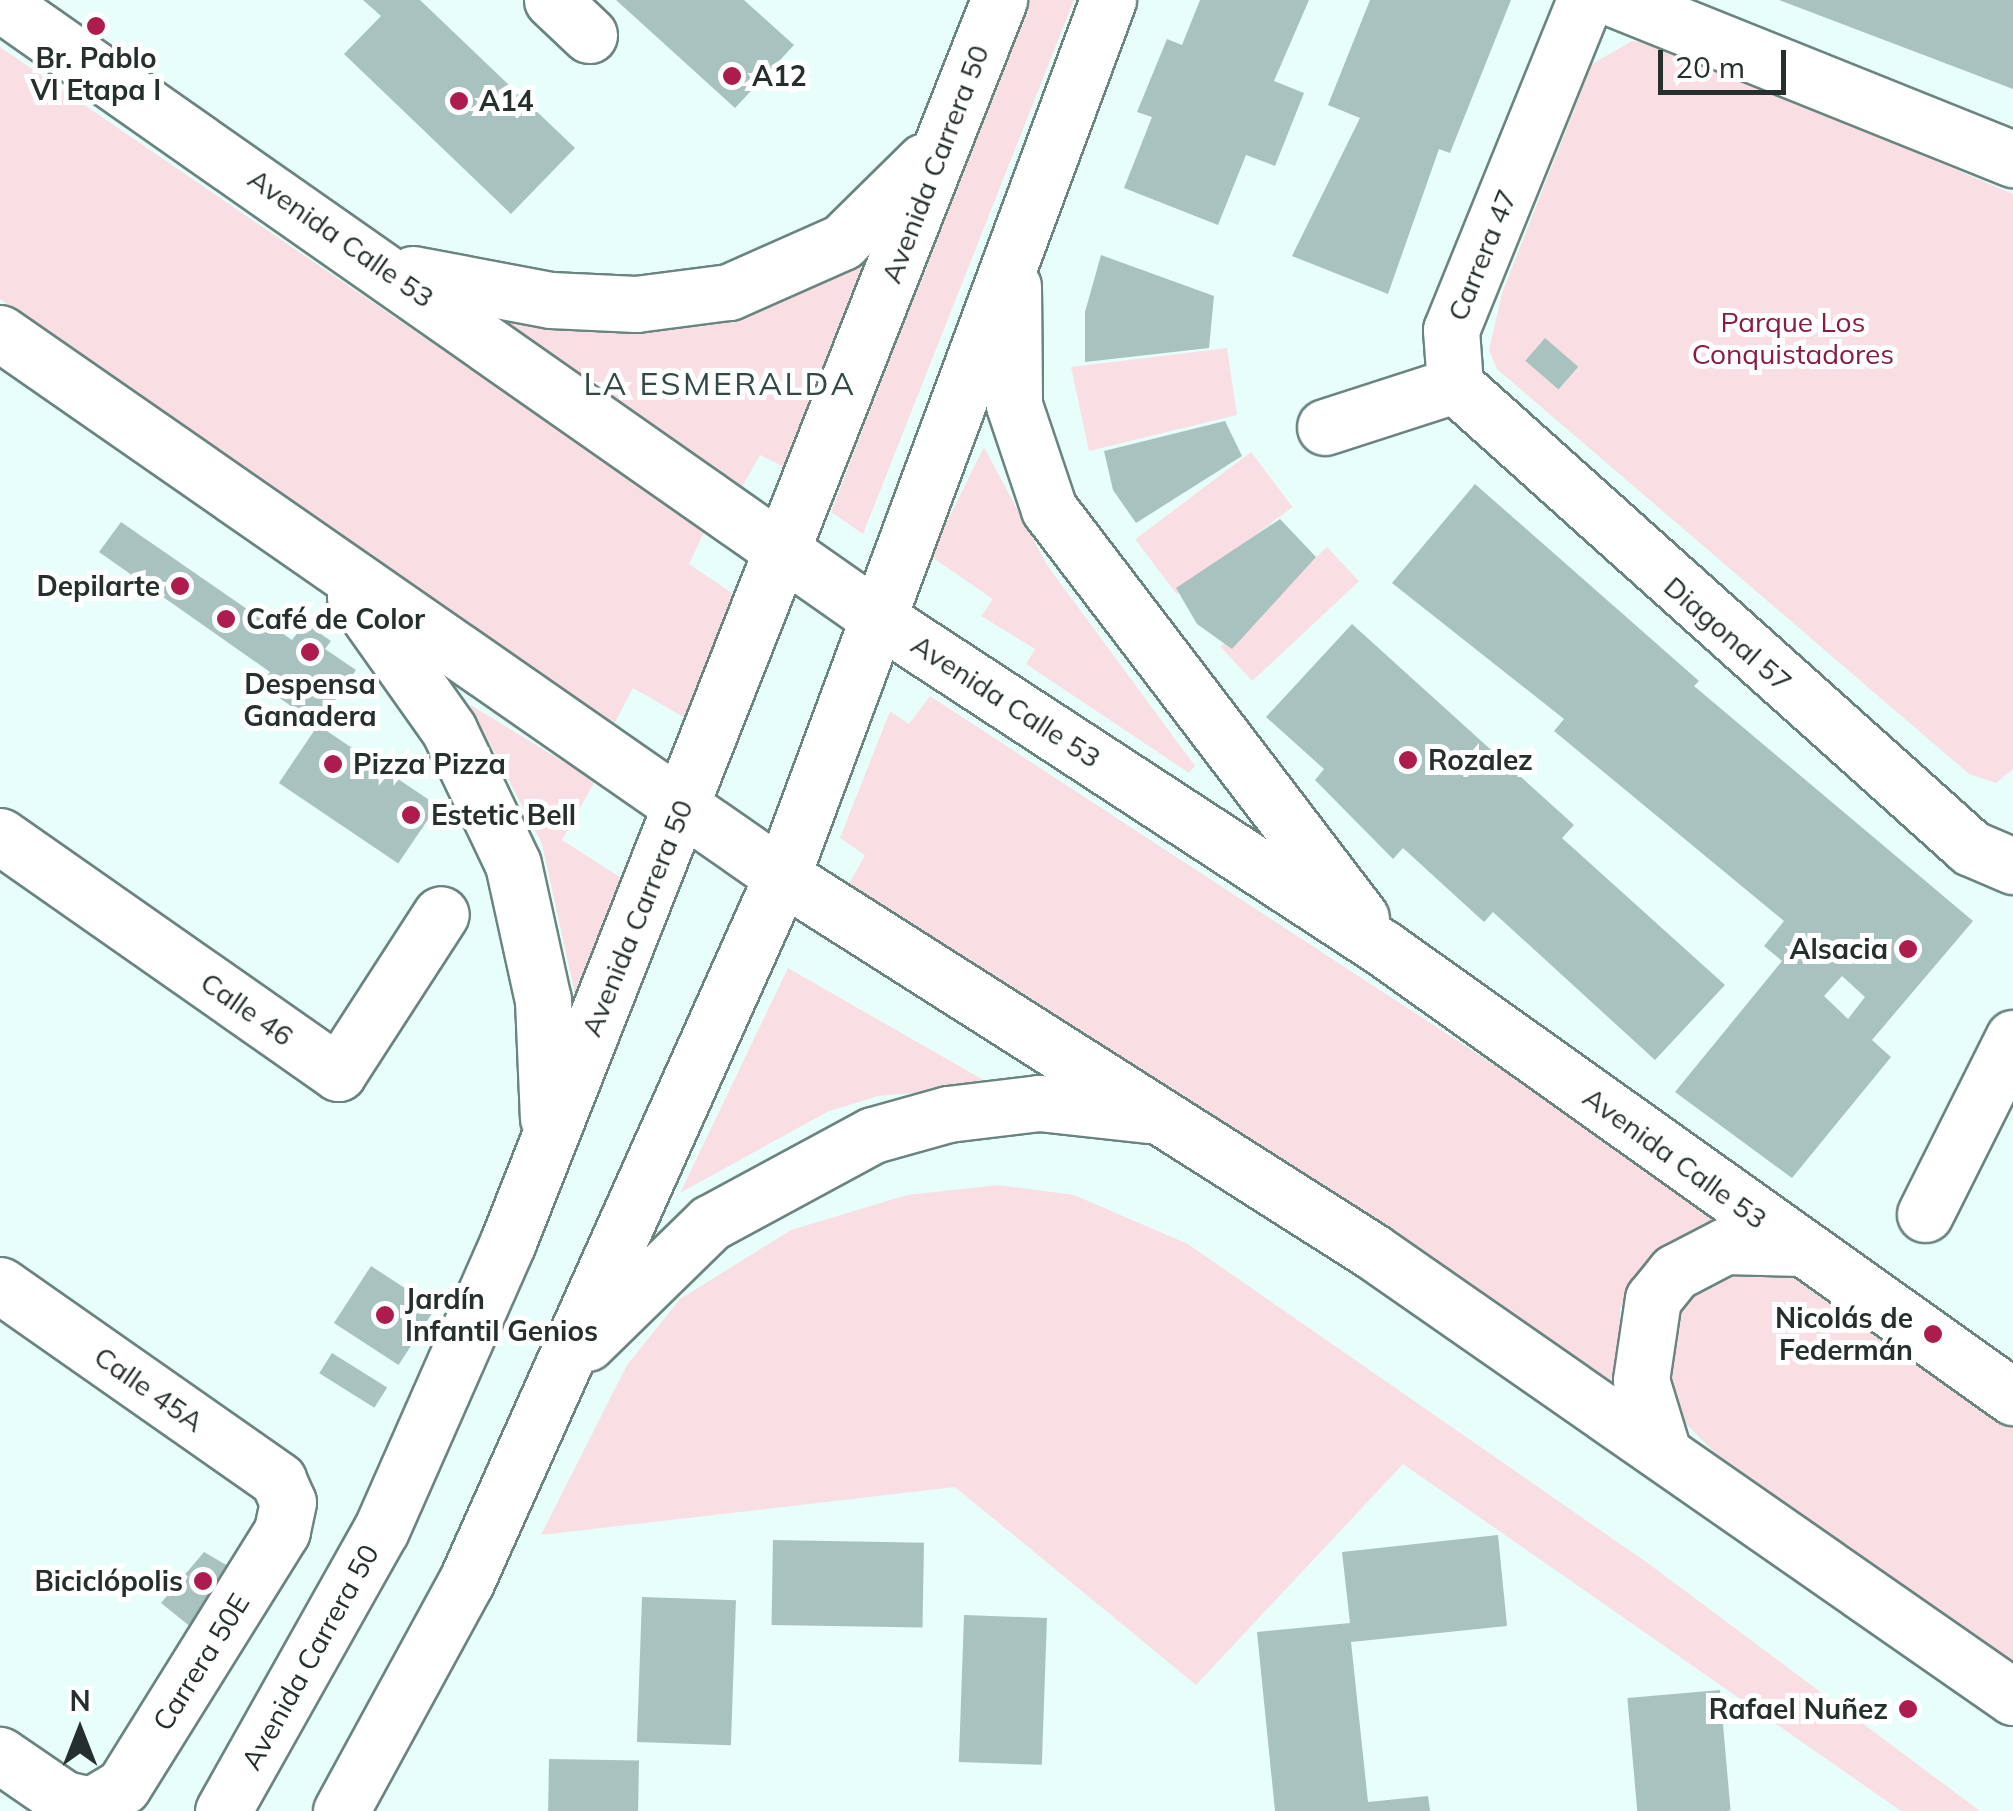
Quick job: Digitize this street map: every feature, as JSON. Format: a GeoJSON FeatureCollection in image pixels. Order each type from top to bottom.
{"type":"FeatureCollection","features":[{"type":"Feature","properties":{"kind":"main road","name":"Avenida Carrera 50"},"geometry":{"type":"LineString","coordinates":[[223,1811],[381,1530],[548,1141],[999,0]]}},
{"type":"Feature","properties":{"kind":"main road"},"geometry":{"type":"LineString","coordinates":[[342,1811],[458,1598],[570,1358],[782,876],[1014,241],[1108,0]]}},
{"type":"Feature","properties":{"kind":"main road","name":"Carrera 47"},"geometry":{"type":"LineString","coordinates":[[1456,385],[1450,330],[1585,0]]}},
{"type":"Feature","properties":{"kind":"main road"},"geometry":{"type":"LineString","coordinates":[[1618,0],[2013,159]]}},
{"type":"Feature","properties":{"kind":"main road","name":"Avenida Calle 53"},"geometry":{"type":"LineString","coordinates":[[0,4],[381,265],[876,616],[1384,948],[2013,1396]]}},
{"type":"Feature","properties":{"kind":"main road"},"geometry":{"type":"LineString","coordinates":[[381,265],[551,300],[636,304],[728,292],[842,242],[948,132]]}},
{"type":"Feature","properties":{"kind":"main road"},"geometry":{"type":"LineString","coordinates":[[1014,241],[1014,405],[1049,510],[1384,948]]}},
{"type":"Feature","properties":{"kind":"main road"},"geometry":{"type":"LineString","coordinates":[[0,333],[782,876],[1169,1118],[2006,1686]]}},
{"type":"Feature","properties":{"kind":"main road"},"geometry":{"type":"LineString","coordinates":[[1325,427],[1456,385]]}},
{"type":"Feature","properties":{"kind":"main road","name":"Diagonal 57"},"geometry":{"type":"LineString","coordinates":[[1456,385],[1970,848],[2013,866]]}},
{"type":"Feature","properties":{"kind":"main road"},"geometry":{"type":"LineString","coordinates":[[333,566],[449,730],[513,864],[544,1000],[548,1141]]}},
{"type":"Feature","properties":{"kind":"main road","name":"Calle 46"},"geometry":{"type":"LineString","coordinates":[[0,836],[338,1073],[441,914]]}},
{"type":"Feature","properties":{"kind":"main road"},"geometry":{"type":"LineString","coordinates":[[1925,1214],[2013,1038]]}},
{"type":"Feature","properties":{"kind":"main road"},"geometry":{"type":"LineString","coordinates":[[570,1358],[710,1224],[873,1136],[948,1114],[1040,1103],[1169,1118]]}},
{"type":"Feature","properties":{"kind":"main road"},"geometry":{"type":"LineString","coordinates":[[1663,1452],[1640,1380],[1653,1300],[1675,1272],[1725,1246],[1801,1248]]}},
{"type":"Feature","properties":{"kind":"main road","name":"Calle 45A"},"geometry":{"type":"LineString","coordinates":[[0,1285],[278,1480],[288,1502]]}},
{"type":"Feature","properties":{"kind":"main road","name":"Carrera 50E"},"geometry":{"type":"LineString","coordinates":[[0,1755],[64,1799],[90,1805],[123,1786],[282,1531],[288,1502]]}},
{"type":"Feature","properties":{"kind":"green space"},"geometry":{"type":"Polygon","coordinates":[[[1028,0],[1074,0],[863,534],[831,512],[1028,0]]]}},
{"type":"Feature","properties":{"kind":"green space","name":"Parque Los Conquistadores"},"geometry":{"type":"Polygon","coordinates":[[[1632,41],[1658,43],[2013,194],[2013,769],[1996,783],[1969,774],[1497,369],[1489,350],[1502,293],[1592,64],[1632,41]]]}},
{"type":"Feature","properties":{"kind":"green space"},"geometry":{"type":"Polygon","coordinates":[[[0,47],[705,530],[689,564],[738,597],[687,719],[633,688],[612,728],[0,299],[0,47]]]}},
{"type":"Feature","properties":{"kind":"green space"},"geometry":{"type":"Polygon","coordinates":[[[896,232],[798,474],[760,455],[741,489],[461,303],[526,314],[896,232]]]}},
{"type":"Feature","properties":{"kind":"green space"},"geometry":{"type":"Polygon","coordinates":[[[1227,348],[1237,415],[1089,451],[1071,367],[1227,348]]]}},
{"type":"Feature","properties":{"kind":"green space"},"geometry":{"type":"Polygon","coordinates":[[[984,447],[1047,565],[1195,766],[1189,773],[1026,664],[1035,649],[981,616],[993,599],[930,556],[984,447]]]}},
{"type":"Feature","properties":{"kind":"green space"},"geometry":{"type":"Polygon","coordinates":[[[1251,452],[1293,507],[1177,594],[1135,539],[1251,452]]]}},
{"type":"Feature","properties":{"kind":"green space"},"geometry":{"type":"Polygon","coordinates":[[[1327,547],[1359,581],[1252,681],[1220,647],[1327,547]]]}},
{"type":"Feature","properties":{"kind":"green space"},"geometry":{"type":"Polygon","coordinates":[[[930,696],[1741,1226],[1658,1259],[1634,1279],[1620,1309],[1621,1391],[849,884],[865,855],[840,838],[890,711],[909,724],[930,696]]]}},
{"type":"Feature","properties":{"kind":"green space"},"geometry":{"type":"Polygon","coordinates":[[[469,704],[595,781],[562,840],[626,881],[575,994],[542,844],[469,704]]]}},
{"type":"Feature","properties":{"kind":"green space"},"geometry":{"type":"Polygon","coordinates":[[[788,968],[994,1086],[878,1096],[827,1112],[680,1193],[788,968]]]}},
{"type":"Feature","properties":{"kind":"green space"},"geometry":{"type":"Polygon","coordinates":[[[998,1185],[1074,1195],[1188,1244],[1649,1564],[1980,1811],[1901,1811],[1403,1464],[1196,1685],[955,1487],[541,1535],[627,1365],[680,1299],[791,1230],[907,1195],[998,1185]]]}},
{"type":"Feature","properties":{"kind":"green space"},"geometry":{"type":"Polygon","coordinates":[[[1755,1264],[1800,1278],[2013,1424],[2013,1661],[1727,1465],[1682,1420],[1664,1376],[1673,1309],[1690,1285],[1755,1264]]]}},
{"type":"Feature","properties":{"kind":"building","name":"A14"},"geometry":{"type":"Polygon","coordinates":[[[363,0],[420,0],[575,148],[511,214],[344,54],[381,16],[363,0]]]}},
{"type":"Feature","properties":{"kind":"building","name":"A12"},"geometry":{"type":"Polygon","coordinates":[[[616,0],[744,0],[794,45],[735,108],[616,0]]]}},
{"type":"Feature","properties":{"kind":"building"},"geometry":{"type":"Polygon","coordinates":[[[1200,0],[1309,0],[1274,81],[1304,93],[1275,166],[1246,155],[1218,225],[1124,188],[1152,117],[1137,112],[1167,39],[1182,45],[1200,0]]]}},
{"type":"Feature","properties":{"kind":"building"},"geometry":{"type":"Polygon","coordinates":[[[1370,0],[1511,0],[1450,153],[1439,149],[1388,294],[1292,256],[1360,118],[1328,105],[1370,0]]]}},
{"type":"Feature","properties":{"kind":"building"},"geometry":{"type":"Polygon","coordinates":[[[1779,0],[2013,0],[2013,89],[1779,0]]]}},
{"type":"Feature","properties":{"kind":"building"},"geometry":{"type":"Polygon","coordinates":[[[1101,255],[1214,296],[1209,348],[1085,362],[1085,312],[1101,255]]]}},
{"type":"Feature","properties":{"kind":"building"},"geometry":{"type":"Polygon","coordinates":[[[1545,338],[1578,367],[1559,390],[1525,361],[1545,338]]]}},
{"type":"Feature","properties":{"kind":"building"},"geometry":{"type":"Polygon","coordinates":[[[1225,421],[1242,456],[1136,523],[1113,490],[1104,451],[1225,421]]]}},
{"type":"Feature","properties":{"kind":"building"},"geometry":{"type":"Polygon","coordinates":[[[1475,484],[1699,681],[1694,686],[1973,921],[1872,1040],[1891,1057],[1792,1178],[1675,1092],[1782,961],[1764,946],[1784,921],[1554,731],[1564,719],[1392,583],[1475,484]],[[1842,976],[1824,996],[1848,1019],[1865,997],[1842,976]]]}},
{"type":"Feature","properties":{"kind":"building"},"geometry":{"type":"Polygon","coordinates":[[[1280,519],[1316,557],[1232,649],[1197,624],[1176,588],[1280,519]]]}},
{"type":"Feature","properties":{"kind":"building"},"geometry":{"type":"Polygon","coordinates":[[[121,522],[292,640],[305,623],[331,641],[325,649],[356,670],[318,725],[261,685],[270,672],[99,552],[121,522]]]}},
{"type":"Feature","properties":{"kind":"building"},"geometry":{"type":"Polygon","coordinates":[[[1352,624],[1574,825],[1562,838],[1725,985],[1655,1060],[1493,912],[1484,922],[1403,848],[1393,859],[1315,780],[1324,769],[1266,717],[1352,624]]]}},
{"type":"Feature","properties":{"kind":"building"},"geometry":{"type":"Polygon","coordinates":[[[318,725],[437,806],[398,864],[279,783],[318,725]]]}},
{"type":"Feature","properties":{"kind":"building","name":"Jardín Infantil Genios"},"geometry":{"type":"Polygon","coordinates":[[[371,1266],[436,1308],[399,1365],[334,1323],[371,1266]]]}},
{"type":"Feature","properties":{"kind":"building"},"geometry":{"type":"Polygon","coordinates":[[[332,1353],[387,1387],[374,1408],[319,1373],[332,1353]]]}},
{"type":"Feature","properties":{"kind":"building"},"geometry":{"type":"Polygon","coordinates":[[[1498,1535],[1507,1626],[1351,1642],[1368,1802],[1428,1796],[1430,1811],[1275,1811],[1257,1632],[1350,1623],[1342,1552],[1498,1535]]]}},
{"type":"Feature","properties":{"kind":"building"},"geometry":{"type":"Polygon","coordinates":[[[773,1540],[924,1543],[922,1628],[772,1625],[773,1540]]]}},
{"type":"Feature","properties":{"kind":"building","name":"Biciclópolis"},"geometry":{"type":"Polygon","coordinates":[[[204,1552],[235,1570],[192,1628],[161,1603],[204,1552]]]}},
{"type":"Feature","properties":{"kind":"building"},"geometry":{"type":"Polygon","coordinates":[[[642,1597],[736,1600],[731,1745],[637,1742],[642,1597]]]}},
{"type":"Feature","properties":{"kind":"building"},"geometry":{"type":"Polygon","coordinates":[[[964,1615],[1047,1618],[1042,1765],[959,1762],[964,1615]]]}},
{"type":"Feature","properties":{"kind":"building"},"geometry":{"type":"Polygon","coordinates":[[[1720,1690],[1731,1811],[1637,1811],[1627,1698],[1720,1690]]]}},
{"type":"Feature","properties":{"kind":"building"},"geometry":{"type":"Polygon","coordinates":[[[549,1759],[639,1761],[638,1811],[548,1811],[549,1759]]]}},
{"type":"Feature","properties":{"kind":"place","name":"Br. Pablo VI Etapa I"},"geometry":{"type":"Point","coordinates":[96,26]}},
{"type":"Feature","properties":{"kind":"place","name":"A12"},"geometry":{"type":"Point","coordinates":[732,76]}},
{"type":"Feature","properties":{"kind":"place","name":"A14"},"geometry":{"type":"Point","coordinates":[459,101]}},
{"type":"Feature","properties":{"kind":"place","name":"Depilarte"},"geometry":{"type":"Point","coordinates":[180,586]}},
{"type":"Feature","properties":{"kind":"place","name":"Café de Color"},"geometry":{"type":"Point","coordinates":[226,619]}},
{"type":"Feature","properties":{"kind":"place","name":"Despensa Ganadera"},"geometry":{"type":"Point","coordinates":[310,652]}},
{"type":"Feature","properties":{"kind":"place","name":"Rozalez"},"geometry":{"type":"Point","coordinates":[1408,760]}},
{"type":"Feature","properties":{"kind":"place","name":"Pizza Pizza"},"geometry":{"type":"Point","coordinates":[333,764]}},
{"type":"Feature","properties":{"kind":"place","name":"Estetic Bell"},"geometry":{"type":"Point","coordinates":[411,815]}},
{"type":"Feature","properties":{"kind":"place","name":"Alsacia"},"geometry":{"type":"Point","coordinates":[1908,949]}},
{"type":"Feature","properties":{"kind":"place","name":"Jardín Infantil Genios"},"geometry":{"type":"Point","coordinates":[385,1315]}},
{"type":"Feature","properties":{"kind":"place","name":"Nicolás de Federmán"},"geometry":{"type":"Point","coordinates":[1933,1334]}},
{"type":"Feature","properties":{"kind":"place","name":"Biciclópolis"},"geometry":{"type":"Point","coordinates":[203,1581]}},
{"type":"Feature","properties":{"kind":"place","name":"Rafael Nuñez"},"geometry":{"type":"Point","coordinates":[1908,1709]}},
{"type":"Feature","properties":{"kind":"district","name":"LA ESMERALDA"},"geometry":{"type":"Point","coordinates":[720,383]}}]}
